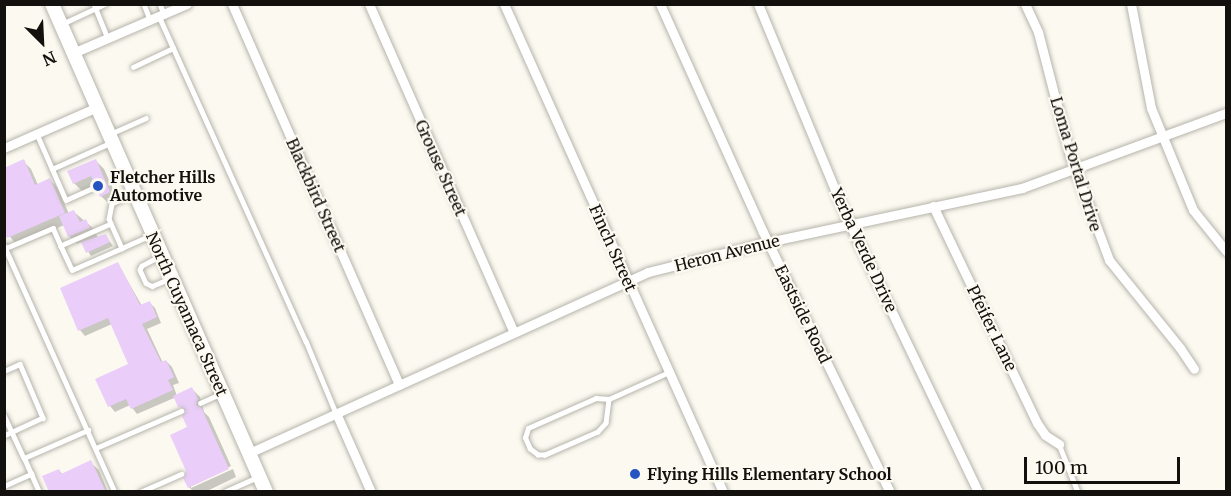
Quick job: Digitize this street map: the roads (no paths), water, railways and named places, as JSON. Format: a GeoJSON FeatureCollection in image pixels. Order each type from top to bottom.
{"type":"FeatureCollection","features":[{"type":"Feature","properties":{"kind":"main road","name":"North Cuyamaca Street"},"geometry":{"type":"LineString","coordinates":[[52,4],[95,108],[266,492]]}},
{"type":"Feature","properties":{"kind":"street"},"geometry":{"type":"LineString","coordinates":[[73,53],[158,13],[187,4]]}},
{"type":"Feature","properties":{"kind":"street","name":"Blackbird Street"},"geometry":{"type":"LineString","coordinates":[[232,4],[399,385]]}},
{"type":"Feature","properties":{"kind":"street","name":"Grouse Street"},"geometry":{"type":"LineString","coordinates":[[369,4],[514,332]]}},
{"type":"Feature","properties":{"kind":"street","name":"Finch Street"},"geometry":{"type":"LineString","coordinates":[[504,4],[723,492]]}},
{"type":"Feature","properties":{"kind":"street","name":"Eastside Road"},"geometry":{"type":"LineString","coordinates":[[660,4],[768,242],[890,492]]}},
{"type":"Feature","properties":{"kind":"street","name":"Yerba Verde Drive"},"geometry":{"type":"LineString","coordinates":[[758,4],[850,225],[978,492]]}},
{"type":"Feature","properties":{"kind":"street","name":"Loma Portal Drive"},"geometry":{"type":"LineString","coordinates":[[1025,4],[1038,32],[1075,170],[1109,260],[1180,348],[1194,369]]}},
{"type":"Feature","properties":{"kind":"street"},"geometry":{"type":"LineString","coordinates":[[1131,4],[1151,108],[1193,210],[1227,251]]}},
{"type":"Feature","properties":{"kind":"street"},"geometry":{"type":"LineString","coordinates":[[4,148],[95,108]]}},
{"type":"Feature","properties":{"kind":"street","name":"Heron Avenue"},"geometry":{"type":"LineString","coordinates":[[249,453],[648,272],[768,242],[1022,188],[1227,113]]}},
{"type":"Feature","properties":{"kind":"street","name":"Pfeifer Lane"},"geometry":{"type":"LineString","coordinates":[[933,206],[1037,423],[1045,435],[1059,444]]}},
{"type":"Feature","properties":{"kind":"street"},"geometry":{"type":"LineString","coordinates":[[336,413],[371,492]]}},
{"type":"Feature","properties":{"kind":"lane"},"geometry":{"type":"LineString","coordinates":[[60,24],[105,4]]}},
{"type":"Feature","properties":{"kind":"lane"},"geometry":{"type":"LineString","coordinates":[[144,4],[158,13],[306,341],[336,413]]}},
{"type":"Feature","properties":{"kind":"lane"},"geometry":{"type":"LineString","coordinates":[[95,7],[108,38]]}},
{"type":"Feature","properties":{"kind":"lane"},"geometry":{"type":"LineString","coordinates":[[133,67],[173,48]]}},
{"type":"Feature","properties":{"kind":"lane"},"geometry":{"type":"LineString","coordinates":[[52,169],[146,118]]}},
{"type":"Feature","properties":{"kind":"lane"},"geometry":{"type":"LineString","coordinates":[[37,134],[66,200],[93,188]]}},
{"type":"Feature","properties":{"kind":"lane"},"geometry":{"type":"LineString","coordinates":[[122,248],[109,219],[112,204],[134,194]]}},
{"type":"Feature","properties":{"kind":"lane"},"geometry":{"type":"LineString","coordinates":[[61,246],[111,224]]}},
{"type":"Feature","properties":{"kind":"lane"},"geometry":{"type":"LineString","coordinates":[[116,492],[5,246],[53,228],[72,270],[152,234]]}},
{"type":"Feature","properties":{"kind":"lane"},"geometry":{"type":"LineString","coordinates":[[161,256],[142,266],[140,270],[146,283],[152,286],[171,278]]}},
{"type":"Feature","properties":{"kind":"lane"},"geometry":{"type":"LineString","coordinates":[[4,371],[20,364],[43,418],[4,436]]}},
{"type":"Feature","properties":{"kind":"lane"},"geometry":{"type":"LineString","coordinates":[[609,399],[606,423],[598,432],[545,455],[538,455],[530,449],[525,438],[528,428],[596,398],[609,399],[669,372]]}},
{"type":"Feature","properties":{"kind":"lane"},"geometry":{"type":"LineString","coordinates":[[200,403],[222,393]]}},
{"type":"Feature","properties":{"kind":"lane"},"geometry":{"type":"LineString","coordinates":[[96,448],[181,411]]}},
{"type":"Feature","properties":{"kind":"lane"},"geometry":{"type":"LineString","coordinates":[[4,415],[39,492]]}},
{"type":"Feature","properties":{"kind":"lane"},"geometry":{"type":"LineString","coordinates":[[24,458],[88,430]]}},
{"type":"Feature","properties":{"kind":"lane"},"geometry":{"type":"LineString","coordinates":[[1059,444],[1078,492]]}},
{"type":"Feature","properties":{"kind":"lane"},"geometry":{"type":"LineString","coordinates":[[4,486],[31,474]]}},
{"type":"Feature","properties":{"kind":"lane"},"geometry":{"type":"LineString","coordinates":[[140,492],[181,474]]}},
{"type":"Feature","properties":{"kind":"lane"},"geometry":{"type":"LineString","coordinates":[[224,492],[259,476]]}},
{"type":"Feature","properties":{"kind":"place","name":"Fletcher Hills Automotive"},"geometry":{"type":"Point","coordinates":[98,186]}},
{"type":"Feature","properties":{"kind":"place","name":"Flying Hills Elementary School"},"geometry":{"type":"Point","coordinates":[635,474]}}]}
